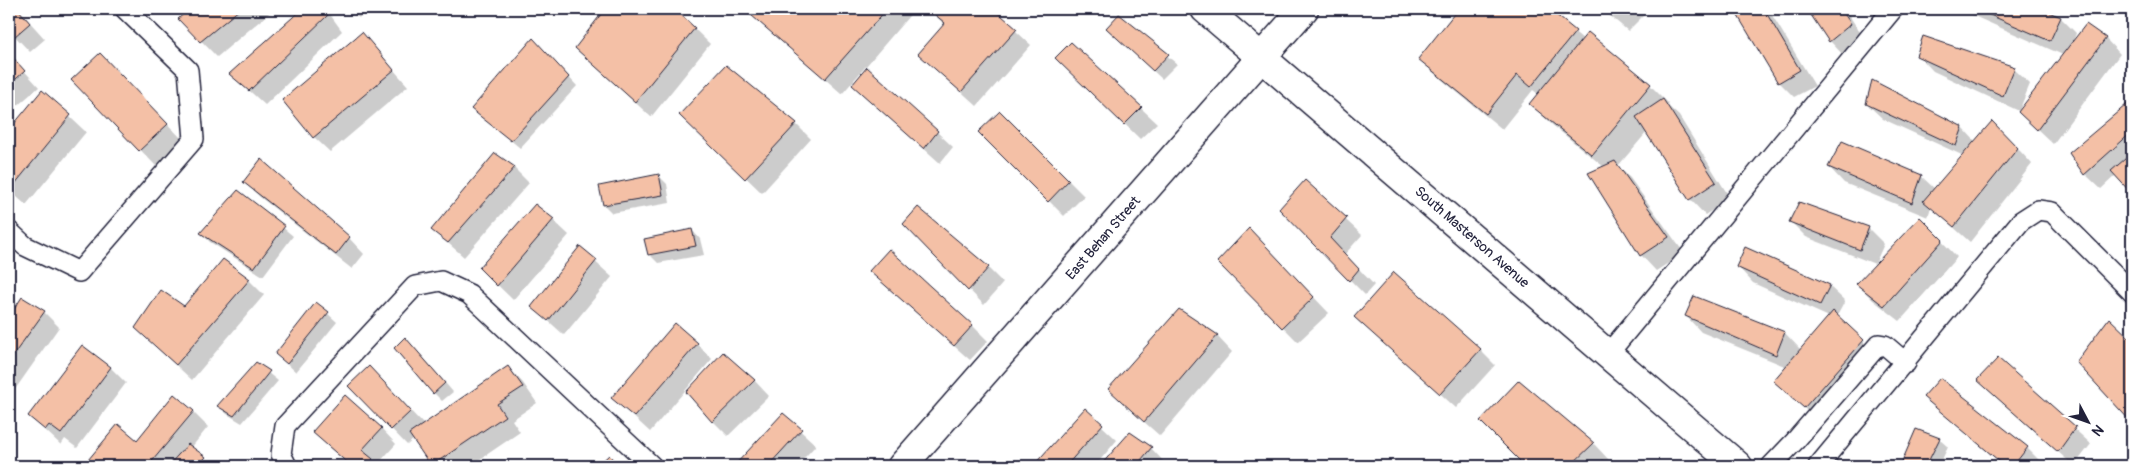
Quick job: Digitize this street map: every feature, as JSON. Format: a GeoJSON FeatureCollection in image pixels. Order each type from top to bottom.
{"type":"FeatureCollection","features":[{"type":"Feature","properties":{"kind":"street","name":"South Masterson Avenue"},"geometry":{"type":"LineString","coordinates":[[1205,9],[1738,466]]}},
{"type":"Feature","properties":{"kind":"street","name":"East Behan Street"},"geometry":{"type":"LineString","coordinates":[[902,466],[1304,9]]}},
{"type":"Feature","properties":{"kind":"lane"},"geometry":{"type":"LineString","coordinates":[[9,231],[25,246],[79,272],[194,139],[188,70],[125,9]]}},
{"type":"Feature","properties":{"kind":"lane"},"geometry":{"type":"LineString","coordinates":[[1608,354],[1892,9]]}},
{"type":"Feature","properties":{"kind":"lane"},"geometry":{"type":"LineString","coordinates":[[1818,466],[1906,363],[2021,221],[2038,210],[2052,212],[2132,292]]}},
{"type":"Feature","properties":{"kind":"lane"},"geometry":{"type":"LineString","coordinates":[[287,466],[281,454],[285,426],[415,286],[440,281],[469,294],[652,466]]}},
{"type":"Feature","properties":{"kind":"lane"},"geometry":{"type":"LineString","coordinates":[[1771,466],[1879,344],[1885,345],[1906,363]]}},
{"type":"Feature","properties":{"kind":"building"},"geometry":{"type":"Polygon","coordinates":[[[9,9],[18,9],[30,23],[14,37],[9,32],[9,9]]]}},
{"type":"Feature","properties":{"kind":"building"},"geometry":{"type":"Polygon","coordinates":[[[189,9],[240,9],[200,42],[178,19],[189,9]]]}},
{"type":"Feature","properties":{"kind":"building"},"geometry":{"type":"Polygon","coordinates":[[[302,9],[323,9],[328,15],[249,91],[229,74],[302,9]]]}},
{"type":"Feature","properties":{"kind":"building"},"geometry":{"type":"Polygon","coordinates":[[[605,9],[675,9],[695,28],[635,102],[575,48],[605,9]]]}},
{"type":"Feature","properties":{"kind":"building"},"geometry":{"type":"Polygon","coordinates":[[[744,9],[887,9],[825,79],[744,9]]]}},
{"type":"Feature","properties":{"kind":"building"},"geometry":{"type":"Polygon","coordinates":[[[928,9],[994,9],[1017,29],[961,92],[918,54],[945,23],[928,9]]]}},
{"type":"Feature","properties":{"kind":"building"},"geometry":{"type":"Polygon","coordinates":[[[1458,9],[1549,9],[1576,31],[1531,87],[1517,75],[1486,114],[1418,59],[1458,9]]]}},
{"type":"Feature","properties":{"kind":"building"},"geometry":{"type":"Polygon","coordinates":[[[1603,9],[1619,9],[1612,16],[1603,9]]]}},
{"type":"Feature","properties":{"kind":"building"},"geometry":{"type":"Polygon","coordinates":[[[1739,9],[1764,9],[1800,70],[1778,83],[1735,11],[1739,9]]]}},
{"type":"Feature","properties":{"kind":"building"},"geometry":{"type":"Polygon","coordinates":[[[1807,9],[1841,9],[1851,24],[1829,42],[1807,9]]]}},
{"type":"Feature","properties":{"kind":"building"},"geometry":{"type":"Polygon","coordinates":[[[1976,9],[2041,9],[2061,17],[2050,41],[1976,9]]]}},
{"type":"Feature","properties":{"kind":"building"},"geometry":{"type":"Polygon","coordinates":[[[1119,14],[1169,54],[1153,71],[1106,28],[1119,14]]]}},
{"type":"Feature","properties":{"kind":"building"},"geometry":{"type":"Polygon","coordinates":[[[2086,24],[2106,38],[2037,130],[2018,112],[2086,24]]]}},
{"type":"Feature","properties":{"kind":"building"},"geometry":{"type":"Polygon","coordinates":[[[362,32],[394,70],[313,138],[282,100],[362,32]]]}},
{"type":"Feature","properties":{"kind":"building"},"geometry":{"type":"Polygon","coordinates":[[[1588,32],[1651,84],[1592,155],[1529,104],[1588,32]]]}},
{"type":"Feature","properties":{"kind":"building"},"geometry":{"type":"Polygon","coordinates":[[[1923,36],[2015,67],[2003,96],[1916,56],[1923,36]]]}},
{"type":"Feature","properties":{"kind":"building"},"geometry":{"type":"Polygon","coordinates":[[[533,38],[569,77],[511,141],[471,109],[533,38]]]}},
{"type":"Feature","properties":{"kind":"building"},"geometry":{"type":"Polygon","coordinates":[[[1071,42],[1142,107],[1124,125],[1055,58],[1071,42]]]}},
{"type":"Feature","properties":{"kind":"building"},"geometry":{"type":"Polygon","coordinates":[[[9,53],[25,71],[9,85],[9,53]]]}},
{"type":"Feature","properties":{"kind":"building"},"geometry":{"type":"Polygon","coordinates":[[[100,53],[168,124],[139,151],[71,80],[100,53]]]}},
{"type":"Feature","properties":{"kind":"building"},"geometry":{"type":"Polygon","coordinates":[[[726,65],[797,123],[745,179],[679,115],[726,65]]]}},
{"type":"Feature","properties":{"kind":"building"},"geometry":{"type":"Polygon","coordinates":[[[867,67],[938,131],[924,149],[852,85],[867,67]]]}},
{"type":"Feature","properties":{"kind":"building"},"geometry":{"type":"Polygon","coordinates":[[[1872,80],[1963,127],[1956,146],[1866,104],[1872,80]]]}},
{"type":"Feature","properties":{"kind":"building"},"geometry":{"type":"Polygon","coordinates":[[[42,90],[71,115],[10,190],[9,130],[42,90]]]}},
{"type":"Feature","properties":{"kind":"building"},"geometry":{"type":"Polygon","coordinates":[[[1663,99],[1716,182],[1689,200],[1636,117],[1663,99]]]}},
{"type":"Feature","properties":{"kind":"building"},"geometry":{"type":"Polygon","coordinates":[[[2132,100],[2132,132],[2084,175],[2069,153],[2132,100]]]}},
{"type":"Feature","properties":{"kind":"building"},"geometry":{"type":"Polygon","coordinates":[[[1000,111],[1069,180],[1048,202],[978,132],[1000,111]]]}},
{"type":"Feature","properties":{"kind":"building"},"geometry":{"type":"Polygon","coordinates":[[[1992,121],[2018,148],[1954,227],[1923,201],[1992,121]]]}},
{"type":"Feature","properties":{"kind":"building"},"geometry":{"type":"Polygon","coordinates":[[[1842,141],[1922,175],[1912,203],[1828,167],[1842,141]]]}},
{"type":"Feature","properties":{"kind":"building"},"geometry":{"type":"Polygon","coordinates":[[[495,153],[515,167],[448,243],[431,230],[495,153]]]}},
{"type":"Feature","properties":{"kind":"building"},"geometry":{"type":"Polygon","coordinates":[[[2132,153],[2132,194],[2111,171],[2132,153]]]}},
{"type":"Feature","properties":{"kind":"building"},"geometry":{"type":"Polygon","coordinates":[[[261,159],[350,237],[336,255],[243,182],[261,159]]]}},
{"type":"Feature","properties":{"kind":"building"},"geometry":{"type":"Polygon","coordinates":[[[1615,161],[1669,237],[1640,256],[1588,173],[1615,161]]]}},
{"type":"Feature","properties":{"kind":"building"},"geometry":{"type":"Polygon","coordinates":[[[659,174],[663,195],[603,205],[599,186],[659,174]]]}},
{"type":"Feature","properties":{"kind":"building"},"geometry":{"type":"Polygon","coordinates":[[[1305,180],[1347,218],[1330,238],[1359,269],[1349,281],[1279,209],[1305,180]]]}},
{"type":"Feature","properties":{"kind":"building"},"geometry":{"type":"Polygon","coordinates":[[[238,190],[285,226],[254,268],[200,233],[238,190]]]}},
{"type":"Feature","properties":{"kind":"building"},"geometry":{"type":"Polygon","coordinates":[[[1799,202],[1869,227],[1860,250],[1789,222],[1799,202]]]}},
{"type":"Feature","properties":{"kind":"building"},"geometry":{"type":"Polygon","coordinates":[[[535,204],[554,219],[497,286],[479,268],[535,204]]]}},
{"type":"Feature","properties":{"kind":"building"},"geometry":{"type":"Polygon","coordinates":[[[918,207],[989,267],[968,291],[903,224],[918,207]]]}},
{"type":"Feature","properties":{"kind":"building"},"geometry":{"type":"Polygon","coordinates":[[[1920,217],[1943,240],[1884,306],[1856,284],[1920,217]]]}},
{"type":"Feature","properties":{"kind":"building"},"geometry":{"type":"Polygon","coordinates":[[[1249,228],[1314,297],[1282,328],[1217,262],[1249,228]]]}},
{"type":"Feature","properties":{"kind":"building"},"geometry":{"type":"Polygon","coordinates":[[[692,229],[696,246],[648,255],[644,239],[692,229]]]}},
{"type":"Feature","properties":{"kind":"building"},"geometry":{"type":"Polygon","coordinates":[[[580,246],[597,260],[548,321],[531,307],[580,246]]]}},
{"type":"Feature","properties":{"kind":"building"},"geometry":{"type":"Polygon","coordinates":[[[1745,247],[1830,285],[1820,305],[1736,267],[1745,247]]]}},
{"type":"Feature","properties":{"kind":"building"},"geometry":{"type":"Polygon","coordinates":[[[889,249],[973,325],[954,346],[869,271],[889,249]]]}},
{"type":"Feature","properties":{"kind":"building"},"geometry":{"type":"Polygon","coordinates":[[[223,259],[250,279],[176,365],[135,328],[161,290],[184,306],[223,259]]]}},
{"type":"Feature","properties":{"kind":"building"},"geometry":{"type":"Polygon","coordinates":[[[1394,272],[1481,349],[1440,394],[1354,317],[1394,272]]]}},
{"type":"Feature","properties":{"kind":"building"},"geometry":{"type":"Polygon","coordinates":[[[1694,296],[1785,332],[1776,355],[1685,316],[1694,296]]]}},
{"type":"Feature","properties":{"kind":"building"},"geometry":{"type":"Polygon","coordinates":[[[22,297],[45,311],[9,361],[9,317],[22,297]]]}},
{"type":"Feature","properties":{"kind":"building"},"geometry":{"type":"Polygon","coordinates":[[[316,302],[329,312],[287,364],[275,354],[316,302]]]}},
{"type":"Feature","properties":{"kind":"building"},"geometry":{"type":"Polygon","coordinates":[[[1179,309],[1218,335],[1144,422],[1108,389],[1179,309]]]}},
{"type":"Feature","properties":{"kind":"building"},"geometry":{"type":"Polygon","coordinates":[[[1833,311],[1864,340],[1804,408],[1773,381],[1833,311]]]}},
{"type":"Feature","properties":{"kind":"building"},"geometry":{"type":"Polygon","coordinates":[[[2109,318],[2132,340],[2132,423],[2076,362],[2109,318]]]}},
{"type":"Feature","properties":{"kind":"building"},"geometry":{"type":"Polygon","coordinates":[[[675,323],[698,343],[634,417],[611,398],[675,323]]]}},
{"type":"Feature","properties":{"kind":"building"},"geometry":{"type":"Polygon","coordinates":[[[405,337],[445,383],[433,394],[394,348],[405,337]]]}},
{"type":"Feature","properties":{"kind":"building"},"geometry":{"type":"Polygon","coordinates":[[[82,345],[111,367],[61,434],[49,425],[45,430],[28,416],[82,345]]]}},
{"type":"Feature","properties":{"kind":"building"},"geometry":{"type":"Polygon","coordinates":[[[723,352],[755,380],[712,422],[686,392],[723,352]]]}},
{"type":"Feature","properties":{"kind":"building"},"geometry":{"type":"Polygon","coordinates":[[[1998,358],[2076,427],[2058,452],[1977,380],[1998,358]]]}},
{"type":"Feature","properties":{"kind":"building"},"geometry":{"type":"Polygon","coordinates":[[[256,362],[270,371],[234,416],[217,406],[256,362]]]}},
{"type":"Feature","properties":{"kind":"building"},"geometry":{"type":"Polygon","coordinates":[[[369,366],[411,411],[391,430],[348,386],[369,366]]]}},
{"type":"Feature","properties":{"kind":"building"},"geometry":{"type":"Polygon","coordinates":[[[508,366],[523,387],[497,404],[505,416],[431,466],[409,434],[508,366]]]}},
{"type":"Feature","properties":{"kind":"building"},"geometry":{"type":"Polygon","coordinates":[[[1940,378],[2028,447],[2013,466],[2005,466],[1923,397],[1940,378]]]}},
{"type":"Feature","properties":{"kind":"building"},"geometry":{"type":"Polygon","coordinates":[[[1519,380],[1594,443],[1570,466],[1525,466],[1480,421],[1519,380]]]}},
{"type":"Feature","properties":{"kind":"building"},"geometry":{"type":"Polygon","coordinates":[[[174,394],[194,411],[148,466],[83,466],[118,424],[137,440],[174,394]]]}},
{"type":"Feature","properties":{"kind":"building"},"geometry":{"type":"Polygon","coordinates":[[[345,395],[382,428],[362,450],[373,459],[367,466],[351,466],[312,432],[345,395]]]}},
{"type":"Feature","properties":{"kind":"building"},"geometry":{"type":"Polygon","coordinates":[[[1085,408],[1103,424],[1066,466],[1033,466],[1085,408]]]}},
{"type":"Feature","properties":{"kind":"building"},"geometry":{"type":"Polygon","coordinates":[[[783,413],[802,429],[768,466],[734,466],[783,413]]]}},
{"type":"Feature","properties":{"kind":"building"},"geometry":{"type":"Polygon","coordinates":[[[1916,429],[1940,438],[1926,466],[1900,466],[1916,429]]]}},
{"type":"Feature","properties":{"kind":"building"},"geometry":{"type":"Polygon","coordinates":[[[1130,432],[1152,447],[1136,466],[1100,466],[1130,432]]]}},
{"type":"Feature","properties":{"kind":"building"},"geometry":{"type":"Polygon","coordinates":[[[188,444],[206,457],[198,466],[168,466],[188,444]]]}},
{"type":"Feature","properties":{"kind":"building"},"geometry":{"type":"Polygon","coordinates":[[[609,455],[619,466],[597,466],[609,455]]]}},
{"type":"Feature","properties":{"kind":"building"},"geometry":{"type":"Polygon","coordinates":[[[1603,460],[1608,466],[1598,466],[1603,460]]]}}]}
